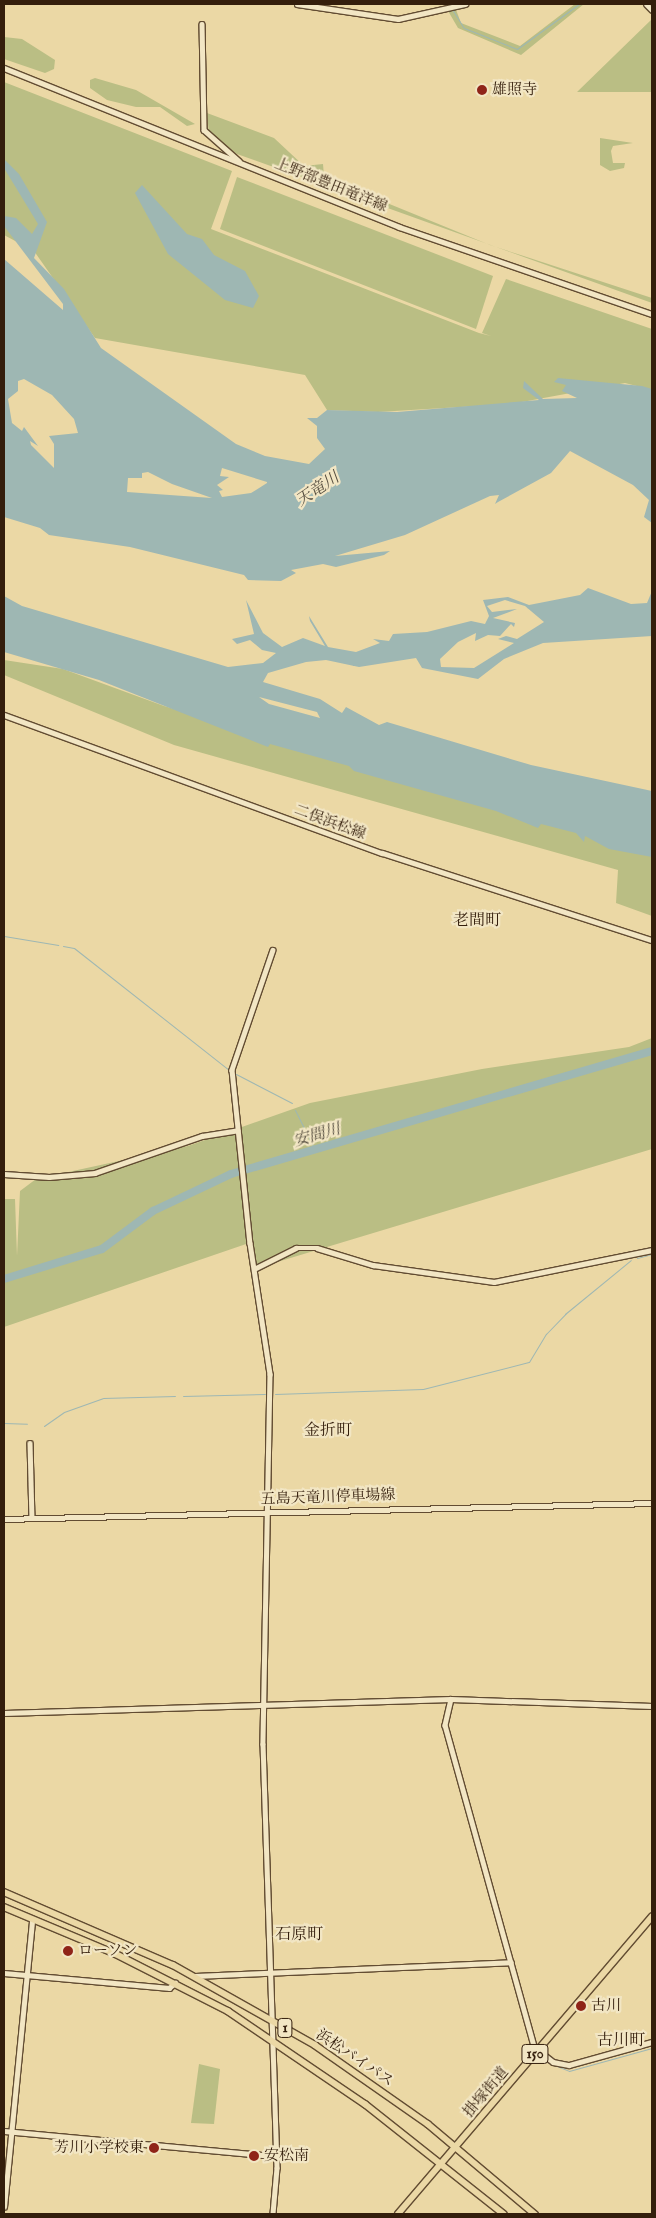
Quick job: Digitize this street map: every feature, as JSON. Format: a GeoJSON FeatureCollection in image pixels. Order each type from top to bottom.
{"type":"FeatureCollection","features":[{"type":"Feature","properties":{"kind":"highway","name":"浜松バイパス"},"geometry":{"type":"LineString","coordinates":[[4,1892],[195,1976],[272,2020],[368,2081],[456,2147],[535,2214]]}},
{"type":"Feature","properties":{"kind":"highway","name":"浜松バイパス"},"geometry":{"type":"LineString","coordinates":[[4,1907],[175,1983],[274,2040],[365,2104],[504,2214]]}},
{"type":"Feature","properties":{"kind":"highway","name":"掛塚街道"},"geometry":{"type":"LineString","coordinates":[[398,2214],[652,1917]]}},
{"type":"Feature","properties":{"kind":"main road"},"geometry":{"type":"LineString","coordinates":[[646,4],[652,10]]}},
{"type":"Feature","properties":{"kind":"main road","name":"上野部豊田竜洋線"},"geometry":{"type":"LineString","coordinates":[[4,68],[415,233],[652,314]]}},
{"type":"Feature","properties":{"kind":"main road","name":"二俣浜松線"},"geometry":{"type":"LineString","coordinates":[[4,715],[382,853],[652,940]]}},
{"type":"Feature","properties":{"kind":"main road","name":"五島天竜川停車場線"},"geometry":{"type":"LineString","coordinates":[[4,1519],[652,1503]]}},
{"type":"Feature","properties":{"kind":"street"},"geometry":{"type":"LineString","coordinates":[[297,4],[398,19],[465,4]]}},
{"type":"Feature","properties":{"kind":"street"},"geometry":{"type":"LineString","coordinates":[[202,24],[204,130],[240,162]]}},
{"type":"Feature","properties":{"kind":"street"},"geometry":{"type":"LineString","coordinates":[[273,950],[232,1070],[254,1269],[270,1374],[263,1706],[270,1972],[274,2040],[276,2156],[273,2214]]}},
{"type":"Feature","properties":{"kind":"street"},"geometry":{"type":"LineString","coordinates":[[4,1174],[49,1177],[96,1172],[202,1136],[238,1130]]}},
{"type":"Feature","properties":{"kind":"street"},"geometry":{"type":"LineString","coordinates":[[254,1269],[290,1250],[317,1248],[373,1265],[494,1282],[652,1250]]}},
{"type":"Feature","properties":{"kind":"street"},"geometry":{"type":"LineString","coordinates":[[30,1443],[32,1518]]}},
{"type":"Feature","properties":{"kind":"street"},"geometry":{"type":"LineString","coordinates":[[451,1699],[445,1725],[511,1962],[538,2051],[553,2062],[575,2064],[652,2042]]}},
{"type":"Feature","properties":{"kind":"street"},"geometry":{"type":"LineString","coordinates":[[4,1712],[263,1706],[451,1699],[652,1706]]}},
{"type":"Feature","properties":{"kind":"street"},"geometry":{"type":"LineString","coordinates":[[4,2207],[13,2132],[32,1920]]}},
{"type":"Feature","properties":{"kind":"street"},"geometry":{"type":"LineString","coordinates":[[195,1976],[511,1962]]}},
{"type":"Feature","properties":{"kind":"street"},"geometry":{"type":"LineString","coordinates":[[4,1973],[169,1988],[175,1983]]}},
{"type":"Feature","properties":{"kind":"street"},"geometry":{"type":"LineString","coordinates":[[4,2131],[276,2156]]}},
{"type":"Feature","properties":{"kind":"green space"},"geometry":{"type":"Polygon","coordinates":[[[444,4],[465,4],[455,7],[461,23],[520,46],[575,4],[584,4],[521,55],[458,28],[444,4]]]}},
{"type":"Feature","properties":{"kind":"green space"},"geometry":{"type":"Polygon","coordinates":[[[652,19],[651,136],[651,92],[577,92],[652,19]]]}},
{"type":"Feature","properties":{"kind":"green space"},"geometry":{"type":"Polygon","coordinates":[[[4,37],[22,39],[55,60],[54,69],[45,73],[4,59],[4,37]]]}},
{"type":"Feature","properties":{"kind":"green space"},"geometry":{"type":"Polygon","coordinates":[[[95,78],[136,90],[195,124],[187,126],[160,107],[136,107],[107,100],[90,88],[90,80],[95,78]]]}},
{"type":"Feature","properties":{"kind":"green space"},"geometry":{"type":"Polygon","coordinates":[[[4,82],[232,171],[211,229],[479,333],[491,336],[482,333],[506,279],[652,329],[652,390],[625,383],[511,404],[378,412],[327,410],[305,375],[95,338],[34,251],[4,235],[4,82]]]}},
{"type":"Feature","properties":{"kind":"green space"},"geometry":{"type":"Polygon","coordinates":[[[207,113],[274,138],[304,166],[323,164],[324,176],[487,244],[237,154],[209,134],[207,113]]]}},
{"type":"Feature","properties":{"kind":"green space"},"geometry":{"type":"Polygon","coordinates":[[[600,138],[633,143],[613,146],[611,151],[613,163],[625,163],[624,168],[610,171],[600,165],[600,138]]]}},
{"type":"Feature","properties":{"kind":"green space"},"geometry":{"type":"Polygon","coordinates":[[[237,177],[493,276],[476,329],[220,229],[237,177]]]}},
{"type":"Feature","properties":{"kind":"green space"},"geometry":{"type":"Polygon","coordinates":[[[495,247],[652,298],[652,303],[495,247]]]}},
{"type":"Feature","properties":{"kind":"green space"},"geometry":{"type":"Polygon","coordinates":[[[4,660],[63,669],[164,706],[652,851],[652,916],[616,903],[618,870],[174,745],[4,675],[4,660]]]}},
{"type":"Feature","properties":{"kind":"green space"},"geometry":{"type":"Polygon","coordinates":[[[652,1038],[652,1149],[254,1269],[249,1243],[4,1327],[4,1199],[15,1199],[17,1256],[20,1191],[36,1179],[188,1146],[310,1103],[482,1069],[629,1047],[652,1038]]]}},
{"type":"Feature","properties":{"kind":"green space"},"geometry":{"type":"Polygon","coordinates":[[[199,2064],[220,2069],[214,2124],[191,2123],[199,2064]]]}},
{"type":"Feature","properties":{"kind":"water","name":"天竜川"},"geometry":{"type":"Polygon","coordinates":[[[4,159],[19,174],[47,222],[34,258],[64,289],[101,348],[236,444],[265,456],[309,464],[325,449],[317,438],[317,426],[307,418],[317,418],[327,410],[397,412],[539,400],[523,388],[524,381],[543,399],[577,398],[562,391],[566,385],[554,382],[558,378],[642,386],[652,389],[652,523],[644,517],[649,500],[633,485],[570,451],[551,473],[495,504],[499,495],[490,496],[405,535],[335,556],[390,551],[384,555],[336,567],[323,564],[291,570],[296,573],[281,581],[248,580],[244,575],[130,547],[49,535],[40,528],[4,517],[4,259],[63,310],[63,304],[4,226],[4,216],[16,218],[32,234],[38,224],[4,168],[4,159]],[[24,379],[18,381],[18,391],[8,399],[12,423],[22,431],[24,427],[38,446],[30,441],[31,445],[54,468],[54,444],[49,436],[78,433],[74,419],[52,395],[24,379]],[[222,468],[220,476],[229,477],[217,485],[223,490],[219,491],[222,497],[251,493],[267,483],[222,468]],[[148,472],[142,473],[142,478],[128,478],[127,492],[212,498],[172,484],[148,472]]]}},
{"type":"Feature","properties":{"kind":"water"},"geometry":{"type":"Polygon","coordinates":[[[142,185],[187,234],[202,239],[214,255],[245,271],[259,296],[253,308],[225,300],[168,254],[135,193],[142,185]]]}},
{"type":"Feature","properties":{"kind":"water"},"geometry":{"type":"Polygon","coordinates":[[[588,588],[631,604],[647,603],[652,591],[652,636],[543,643],[504,659],[478,679],[422,668],[416,658],[359,667],[326,660],[306,662],[268,673],[263,682],[320,699],[342,713],[346,707],[379,725],[387,722],[531,765],[652,791],[652,857],[609,849],[585,836],[584,842],[576,833],[541,824],[538,828],[496,811],[354,771],[349,766],[270,744],[268,747],[99,680],[4,652],[4,596],[22,606],[228,667],[263,663],[276,653],[262,650],[250,640],[237,644],[232,639],[254,634],[246,600],[263,633],[282,647],[303,638],[325,646],[309,616],[328,647],[356,652],[380,643],[373,639],[389,641],[393,634],[427,632],[471,621],[485,624],[489,616],[483,600],[508,597],[529,605],[580,595],[588,588]],[[505,600],[487,606],[492,612],[517,609],[493,618],[515,623],[514,627],[511,624],[500,636],[488,635],[475,641],[476,633],[458,642],[440,659],[441,667],[474,668],[514,643],[498,639],[506,636],[517,639],[544,622],[525,606],[505,600]],[[259,697],[269,704],[320,718],[317,712],[259,697]]]}},
{"type":"Feature","properties":{"kind":"waterway"},"geometry":{"type":"LineString","coordinates":[[452,9],[464,28],[517,49],[579,4]]}},
{"type":"Feature","properties":{"kind":"waterway"},"geometry":{"type":"LineString","coordinates":[[4,936],[58,945]]}},
{"type":"Feature","properties":{"kind":"waterway"},"geometry":{"type":"LineString","coordinates":[[63,946],[74,948],[229,1070]]}},
{"type":"Feature","properties":{"kind":"waterway","name":"安間川"},"geometry":{"type":"LineString","coordinates":[[4,1279],[102,1249],[153,1211],[231,1174],[652,1051]]}},
{"type":"Feature","properties":{"kind":"waterway"},"geometry":{"type":"LineString","coordinates":[[236,1074],[292,1103]]}},
{"type":"Feature","properties":{"kind":"waterway"},"geometry":{"type":"LineString","coordinates":[[295,1110],[316,1152]]}},
{"type":"Feature","properties":{"kind":"waterway"},"geometry":{"type":"LineString","coordinates":[[637,1258],[652,1254]]}},
{"type":"Feature","properties":{"kind":"waterway"},"geometry":{"type":"LineString","coordinates":[[275,1394],[423,1389],[529,1362],[546,1334],[565,1314],[631,1260]]}},
{"type":"Feature","properties":{"kind":"waterway"},"geometry":{"type":"LineString","coordinates":[[183,1396],[265,1394]]}},
{"type":"Feature","properties":{"kind":"waterway"},"geometry":{"type":"LineString","coordinates":[[44,1426],[64,1412],[103,1398],[175,1396]]}},
{"type":"Feature","properties":{"kind":"waterway"},"geometry":{"type":"LineString","coordinates":[[4,1423],[27,1424]]}},
{"type":"Feature","properties":{"kind":"waterway"},"geometry":{"type":"LineString","coordinates":[[542,2060],[569,2071],[652,2048]]}},
{"type":"Feature","properties":{"kind":"place","name":"雄照寺"},"geometry":{"type":"Point","coordinates":[482,90]}},
{"type":"Feature","properties":{"kind":"place","name":"ローソン"},"geometry":{"type":"Point","coordinates":[68,1951]}},
{"type":"Feature","properties":{"kind":"place","name":"古川"},"geometry":{"type":"Point","coordinates":[581,2006]}},
{"type":"Feature","properties":{"kind":"place","name":"芳川小学校東"},"geometry":{"type":"Point","coordinates":[154,2148]}},
{"type":"Feature","properties":{"kind":"place","name":"安松南"},"geometry":{"type":"Point","coordinates":[254,2156]}},
{"type":"Feature","properties":{"kind":"district","name":"老間町"},"geometry":{"type":"Point","coordinates":[477,921]}},
{"type":"Feature","properties":{"kind":"district","name":"金折町"},"geometry":{"type":"Point","coordinates":[328,1431]}},
{"type":"Feature","properties":{"kind":"district","name":"石原町"},"geometry":{"type":"Point","coordinates":[299,1935]}},
{"type":"Feature","properties":{"kind":"district","name":"古川町"},"geometry":{"type":"Point","coordinates":[621,2041]}}]}
